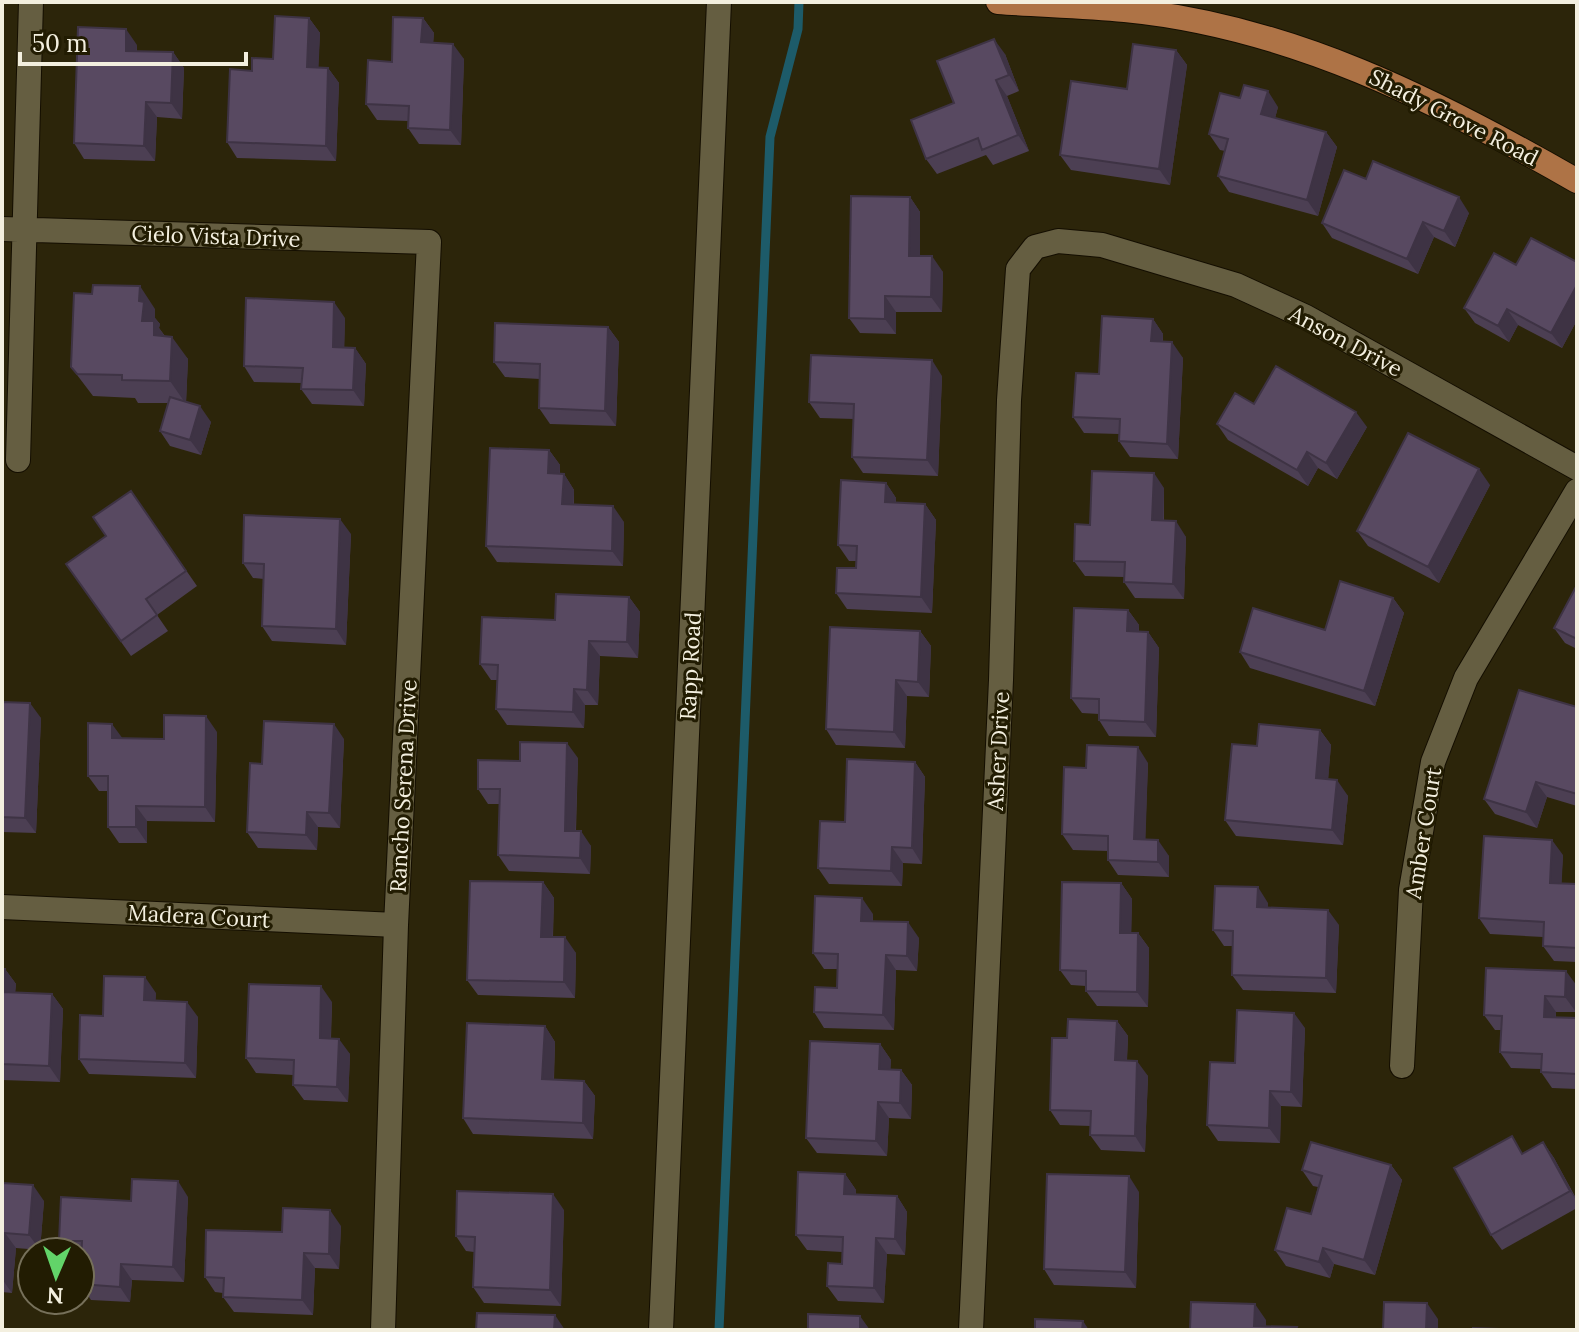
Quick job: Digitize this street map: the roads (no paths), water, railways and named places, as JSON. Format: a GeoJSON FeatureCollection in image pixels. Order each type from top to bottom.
{"type":"FeatureCollection","features":[{"type":"Feature","properties":{"kind":"main road","name":"Shady Grove Road"},"geometry":{"type":"LineString","coordinates":[[998,2],[1127,10],[1208,24],[1282,42],[1407,89],[1577,181]]}},
{"type":"Feature","properties":{"kind":"street"},"geometry":{"type":"LineString","coordinates":[[18,460],[14,230],[31,2]]}},
{"type":"Feature","properties":{"kind":"street","name":"Rapp Road"},"geometry":{"type":"LineString","coordinates":[[661,1330],[719,2]]}},
{"type":"Feature","properties":{"kind":"street","name":"Cielo Vista Drive"},"geometry":{"type":"LineString","coordinates":[[14,230],[429,242]]}},
{"type":"Feature","properties":{"kind":"street","name":"Asher Drive"},"geometry":{"type":"LineString","coordinates":[[971,1330],[1001,680],[1014,292],[1018,269],[1035,247],[1058,241],[1102,245]]}},
{"type":"Feature","properties":{"kind":"street","name":"Rancho Serena Drive"},"geometry":{"type":"LineString","coordinates":[[383,1330],[396,925],[429,242]]}},
{"type":"Feature","properties":{"kind":"street","name":"Anson Drive"},"geometry":{"type":"LineString","coordinates":[[1102,245],[1236,285],[1306,317],[1577,468]]}},
{"type":"Feature","properties":{"kind":"street","name":"Amber Court"},"geometry":{"type":"LineString","coordinates":[[1402,1066],[1411,890],[1433,762],[1466,678],[1577,491]]}},
{"type":"Feature","properties":{"kind":"street","name":"Madera Court"},"geometry":{"type":"LineString","coordinates":[[2,907],[396,925]]}},
{"type":"Feature","properties":{"kind":"waterway"},"geometry":{"type":"LineString","coordinates":[[719,1330],[770,137],[798,29],[799,2]]}}]}
